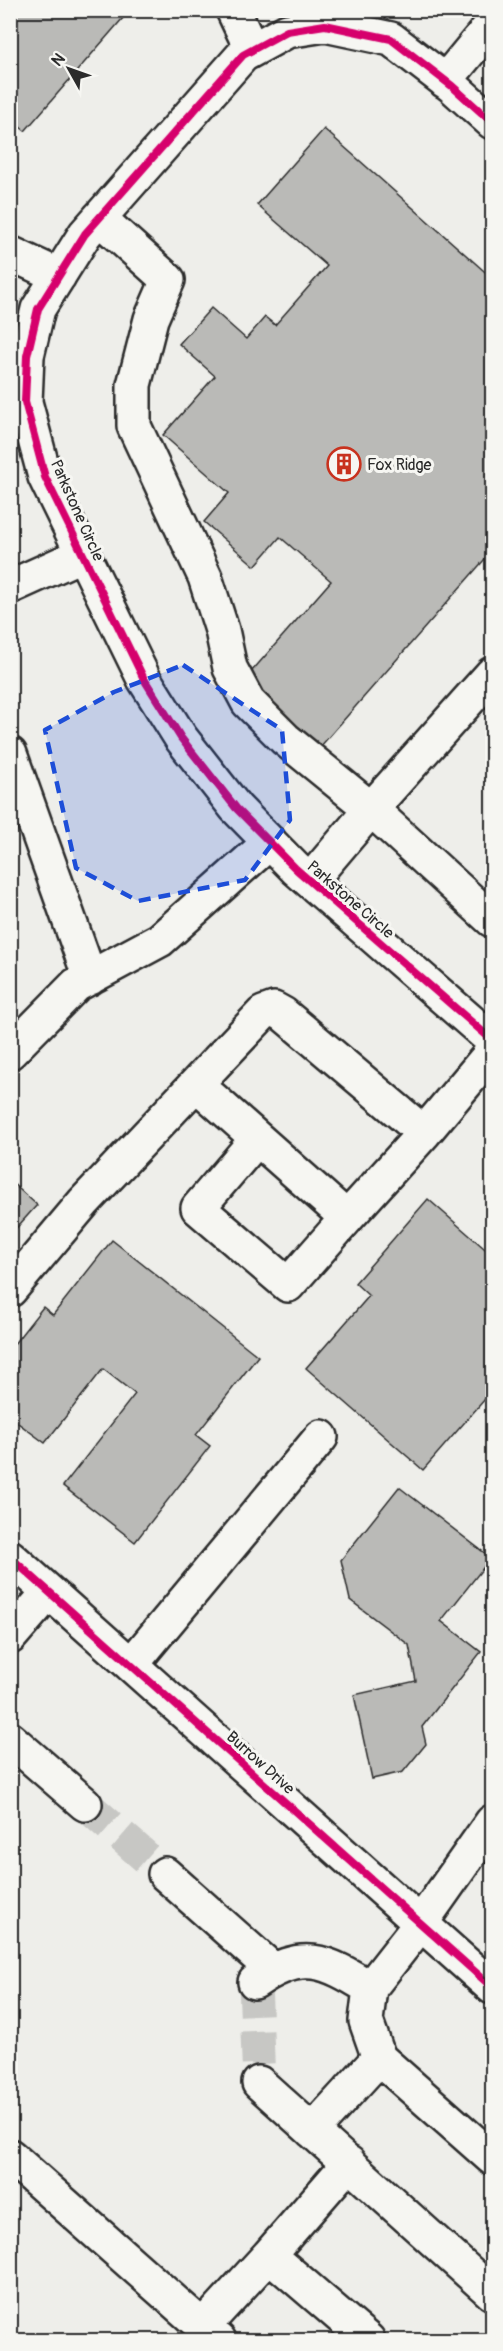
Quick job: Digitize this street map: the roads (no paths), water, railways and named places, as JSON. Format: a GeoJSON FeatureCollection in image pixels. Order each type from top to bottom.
{"type":"FeatureCollection","features":[{"type":"Feature","properties":{"kind":"street"},"geometry":{"type":"LineString","coordinates":[[232,10],[252,50]]}},
{"type":"Feature","properties":{"kind":"street","name":"Parkstone Circle"},"geometry":{"type":"LineString","coordinates":[[492,122],[445,81],[390,39],[376,23],[325,25],[287,31],[243,55],[85,234],[38,309],[27,356],[25,402],[45,477],[144,680],[181,738],[236,808],[310,881],[492,1040]]}},
{"type":"Feature","properties":{"kind":"street"},"geometry":{"type":"LineString","coordinates":[[445,81],[492,24]]}},
{"type":"Feature","properties":{"kind":"street"},"geometry":{"type":"LineString","coordinates":[[99,218],[168,280],[151,319],[134,385],[134,426],[205,577],[222,630],[230,668],[248,702],[330,778],[371,809],[492,920]]}},
{"type":"Feature","properties":{"kind":"street"},"geometry":{"type":"LineString","coordinates":[[10,253],[59,276]]}},
{"type":"Feature","properties":{"kind":"street"},"geometry":{"type":"LineString","coordinates":[[10,587],[83,554]]}},
{"type":"Feature","properties":{"kind":"street"},"geometry":{"type":"LineString","coordinates":[[310,881],[492,674]]}},
{"type":"Feature","properties":{"kind":"street"},"geometry":{"type":"LineString","coordinates":[[10,754],[90,978]]}},
{"type":"Feature","properties":{"kind":"street"},"geometry":{"type":"LineString","coordinates":[[10,1052],[76,985],[160,940],[270,842]]}},
{"type":"Feature","properties":{"kind":"street"},"geometry":{"type":"LineString","coordinates":[[10,1290],[84,1202],[262,1013],[274,1009],[283,1014],[424,1133]]}},
{"type":"Feature","properties":{"kind":"street"},"geometry":{"type":"LineString","coordinates":[[257,1139],[198,1208],[288,1285],[424,1133],[492,1052]]}},
{"type":"Feature","properties":{"kind":"street"},"geometry":{"type":"LineString","coordinates":[[196,1084],[347,1218]]}},
{"type":"Feature","properties":{"kind":"street"},"geometry":{"type":"LineString","coordinates":[[131,1665],[321,1437]]}},
{"type":"Feature","properties":{"kind":"street","name":"Burrow Drive"},"geometry":{"type":"LineString","coordinates":[[10,1557],[492,1985]]}},
{"type":"Feature","properties":{"kind":"street"},"geometry":{"type":"LineString","coordinates":[[10,1638],[49,1592]]}},
{"type":"Feature","properties":{"kind":"street"},"geometry":{"type":"LineString","coordinates":[[10,1739],[85,1804]]}},
{"type":"Feature","properties":{"kind":"street"},"geometry":{"type":"LineString","coordinates":[[492,1821],[421,1923],[370,1988],[366,2022],[380,2058],[492,2158]]}},
{"type":"Feature","properties":{"kind":"street"},"geometry":{"type":"LineString","coordinates":[[165,1874],[264,1976],[286,1963],[311,1962],[340,1969],[370,1988]]}},
{"type":"Feature","properties":{"kind":"street"},"geometry":{"type":"LineString","coordinates":[[312,2131],[380,2058]]}},
{"type":"Feature","properties":{"kind":"street"},"geometry":{"type":"LineString","coordinates":[[259,2083],[492,2293]]}},
{"type":"Feature","properties":{"kind":"street"},"geometry":{"type":"LineString","coordinates":[[10,2156],[211,2334],[269,2255],[348,2163]]}},
{"type":"Feature","properties":{"kind":"street"},"geometry":{"type":"LineString","coordinates":[[269,2255],[368,2340]]}},
{"type":"Feature","properties":{"kind":"tunnel"},"geometry":{"type":"LineString","coordinates":[[85,1804],[165,1874]]}},
{"type":"Feature","properties":{"kind":"tunnel"},"geometry":{"type":"LineString","coordinates":[[255,1982],[259,2083]]}},
{"type":"Feature","properties":{"kind":"place","name":"Fox Ridge"},"geometry":{"type":"Point","coordinates":[344,464]}}]}
